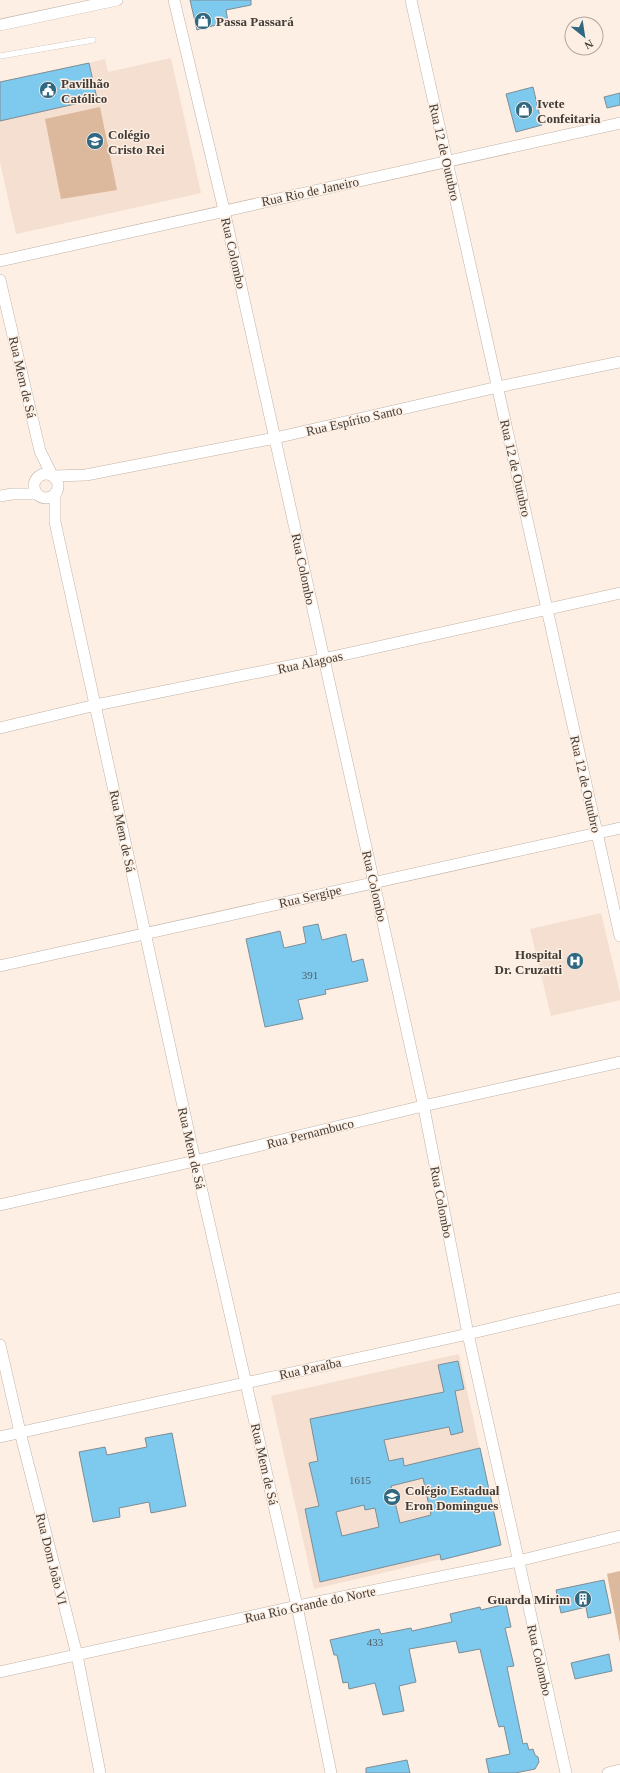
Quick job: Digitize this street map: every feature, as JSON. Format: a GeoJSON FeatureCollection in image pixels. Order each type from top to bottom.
{"type":"FeatureCollection","features":[{"type":"Feature","properties":{"kind":"street"},"geometry":{"type":"LineString","coordinates":[[0,25],[117,0]]}},
{"type":"Feature","properties":{"kind":"street","name":"Rua Colombo"},"geometry":{"type":"LineString","coordinates":[[174,0],[276,438],[423,1106],[468,1334],[566,1773]]}},
{"type":"Feature","properties":{"kind":"street","name":"Rua 12 de Outubro"},"geometry":{"type":"LineString","coordinates":[[411,0],[620,936]]}},
{"type":"Feature","properties":{"kind":"street","name":"Rua Rio de Janeiro"},"geometry":{"type":"LineString","coordinates":[[0,261],[620,123]]}},
{"type":"Feature","properties":{"kind":"street","name":"Rua Mem de Sá"},"geometry":{"type":"LineString","coordinates":[[0,280],[40,451],[53,476]]}},
{"type":"Feature","properties":{"kind":"street","name":"Rua Espírito Santo"},"geometry":{"type":"LineString","coordinates":[[53,476],[86,475],[276,438],[498,387],[620,362]]}},
{"type":"Feature","properties":{"kind":"street","name":"Rua Mem de Sá"},"geometry":{"type":"LineString","coordinates":[[36,480],[40,451]]}},
{"type":"Feature","properties":{"kind":"street"},"geometry":{"type":"LineString","coordinates":[[0,496],[12,494],[39,495],[48,498],[57,492],[57,480],[53,476],[46,474],[41,475],[36,480],[12,494]]}},
{"type":"Feature","properties":{"kind":"street","name":"Rua Espírito Santo"},"geometry":{"type":"LineString","coordinates":[[57,492],[86,475]]}},
{"type":"Feature","properties":{"kind":"street"},"geometry":{"type":"LineString","coordinates":[[36,480],[34,486],[39,495]]}},
{"type":"Feature","properties":{"kind":"street","name":"Rua Mem de Sá"},"geometry":{"type":"LineString","coordinates":[[57,492],[55,522],[195,1161],[297,1606],[331,1773]]}},
{"type":"Feature","properties":{"kind":"street","name":"Rua Mem de Sá"},"geometry":{"type":"LineString","coordinates":[[39,495],[55,522]]}},
{"type":"Feature","properties":{"kind":"street","name":"Rua Alagoas"},"geometry":{"type":"LineString","coordinates":[[0,728],[96,705],[324,659],[620,593]]}},
{"type":"Feature","properties":{"kind":"street","name":"Rua Sergipe"},"geometry":{"type":"LineString","coordinates":[[0,966],[620,828]]}},
{"type":"Feature","properties":{"kind":"street","name":"Rua Pernambuco"},"geometry":{"type":"LineString","coordinates":[[0,1205],[195,1161],[423,1106],[620,1062]]}},
{"type":"Feature","properties":{"kind":"street","name":"Rua Paraíba"},"geometry":{"type":"LineString","coordinates":[[0,1437],[468,1334],[620,1298]]}},
{"type":"Feature","properties":{"kind":"street","name":"Rua Dom João VI"},"geometry":{"type":"LineString","coordinates":[[0,1345],[20,1432],[77,1655],[100,1773]]}},
{"type":"Feature","properties":{"kind":"street","name":"Rua Rio Grande do Norte"},"geometry":{"type":"LineString","coordinates":[[0,1672],[297,1606],[518,1561],[620,1536]]}},
{"type":"Feature","properties":{"kind":"street"},"geometry":{"type":"LineString","coordinates":[[608,1773],[620,1770]]}},
{"type":"Feature","properties":{"kind":"lane"},"geometry":{"type":"LineString","coordinates":[[0,56],[93,40]]}},
{"type":"Feature","properties":{"kind":"shaded area","name":"Colégio Cristo Rei"},"geometry":{"type":"Polygon","coordinates":[[[171,58],[201,193],[16,234],[0,162],[0,120],[97,99],[89,63],[105,59],[108,72],[171,58]]]}},
{"type":"Feature","properties":{"kind":"shaded area"},"geometry":{"type":"Polygon","coordinates":[[[100,107],[117,190],[61,199],[45,119],[100,107]]]}},
{"type":"Feature","properties":{"kind":"shaded area","name":"Hospital Dr. Cruzatti"},"geometry":{"type":"Polygon","coordinates":[[[601,913],[620,993],[620,1000],[551,1016],[530,929],[601,913]]]}},
{"type":"Feature","properties":{"kind":"shaded area","name":"Colégio Estadual Eron Domingues"},"geometry":{"type":"Polygon","coordinates":[[[459,1354],[501,1545],[314,1589],[271,1396],[459,1354]]]}},
{"type":"Feature","properties":{"kind":"shaded area"},"geometry":{"type":"Polygon","coordinates":[[[620,1571],[620,1643],[607,1574],[620,1571]]]}},
{"type":"Feature","properties":{"kind":"building"},"geometry":{"type":"Polygon","coordinates":[[[190,0],[251,0],[251,5],[226,10],[228,22],[197,30],[190,0]]]}},
{"type":"Feature","properties":{"kind":"building","name":"Pavilhão Católico"},"geometry":{"type":"Polygon","coordinates":[[[89,63],[97,99],[0,121],[0,82],[89,63]]]}},
{"type":"Feature","properties":{"kind":"building","name":"Ivete Confeitaria"},"geometry":{"type":"Polygon","coordinates":[[[533,87],[542,125],[516,132],[506,94],[533,87]]]}},
{"type":"Feature","properties":{"kind":"building"},"geometry":{"type":"Polygon","coordinates":[[[620,93],[620,105],[607,108],[604,97],[620,93]]]}},
{"type":"Feature","properties":{"kind":"building"},"geometry":{"type":"Polygon","coordinates":[[[318,924],[322,940],[346,934],[352,962],[363,959],[368,981],[325,990],[326,994],[298,1000],[303,1019],[265,1027],[246,939],[280,931],[284,948],[306,943],[303,927],[318,924]]]}},
{"type":"Feature","properties":{"kind":"building","name":"Colégio Estadual Eron Domingues"},"geometry":{"type":"Polygon","coordinates":[[[458,1361],[464,1389],[455,1391],[463,1432],[451,1435],[449,1427],[384,1440],[389,1461],[403,1458],[404,1466],[480,1448],[501,1545],[441,1560],[440,1554],[320,1582],[305,1509],[319,1506],[309,1463],[318,1461],[310,1419],[444,1392],[438,1365],[458,1361]],[[423,1478],[391,1486],[400,1523],[431,1515],[423,1478]],[[364,1505],[336,1512],[342,1536],[379,1527],[375,1508],[365,1510],[364,1505]]]}},
{"type":"Feature","properties":{"kind":"building"},"geometry":{"type":"Polygon","coordinates":[[[172,1433],[186,1506],[151,1513],[149,1502],[119,1508],[120,1517],[93,1522],[79,1452],[105,1447],[107,1455],[147,1447],[145,1438],[172,1433]]]}},
{"type":"Feature","properties":{"kind":"building","name":"Guarda Mirim"},"geometry":{"type":"Polygon","coordinates":[[[604,1580],[611,1613],[588,1618],[586,1607],[561,1613],[556,1590],[604,1580]]]}},
{"type":"Feature","properties":{"kind":"building"},"geometry":{"type":"Polygon","coordinates":[[[506,1604],[511,1627],[505,1628],[514,1666],[507,1667],[523,1744],[527,1743],[529,1750],[533,1749],[535,1755],[538,1757],[539,1762],[535,1769],[515,1773],[489,1773],[486,1759],[510,1754],[504,1726],[499,1727],[480,1649],[459,1653],[456,1641],[409,1649],[416,1682],[399,1686],[404,1711],[383,1715],[375,1683],[349,1689],[348,1682],[343,1683],[337,1655],[334,1655],[330,1640],[379,1629],[381,1634],[411,1628],[412,1631],[452,1622],[450,1614],[480,1607],[481,1610],[506,1604]]]}},
{"type":"Feature","properties":{"kind":"building"},"geometry":{"type":"Polygon","coordinates":[[[609,1654],[612,1671],[575,1679],[571,1663],[609,1654]]]}},
{"type":"Feature","properties":{"kind":"building"},"geometry":{"type":"Polygon","coordinates":[[[407,1760],[410,1773],[366,1773],[366,1768],[407,1760]]]}},
{"type":"Feature","properties":{"kind":"place","name":"Passa Passará"},"geometry":{"type":"Point","coordinates":[203,21]}},
{"type":"Feature","properties":{"kind":"place","name":"Pavilhão Católico"},"geometry":{"type":"Point","coordinates":[48,90]}},
{"type":"Feature","properties":{"kind":"place","name":"Ivete Confeitaria"},"geometry":{"type":"Point","coordinates":[524,110]}},
{"type":"Feature","properties":{"kind":"place","name":"Colégio Cristo Rei"},"geometry":{"type":"Point","coordinates":[95,141]}},
{"type":"Feature","properties":{"kind":"place","name":"Hospital Dr. Cruzatti"},"geometry":{"type":"Point","coordinates":[575,961]}},
{"type":"Feature","properties":{"kind":"place","name":"Colégio Estadual Eron Domingues"},"geometry":{"type":"Point","coordinates":[392,1497]}},
{"type":"Feature","properties":{"kind":"place","name":"Guarda Mirim"},"geometry":{"type":"Point","coordinates":[583,1599]}}]}
